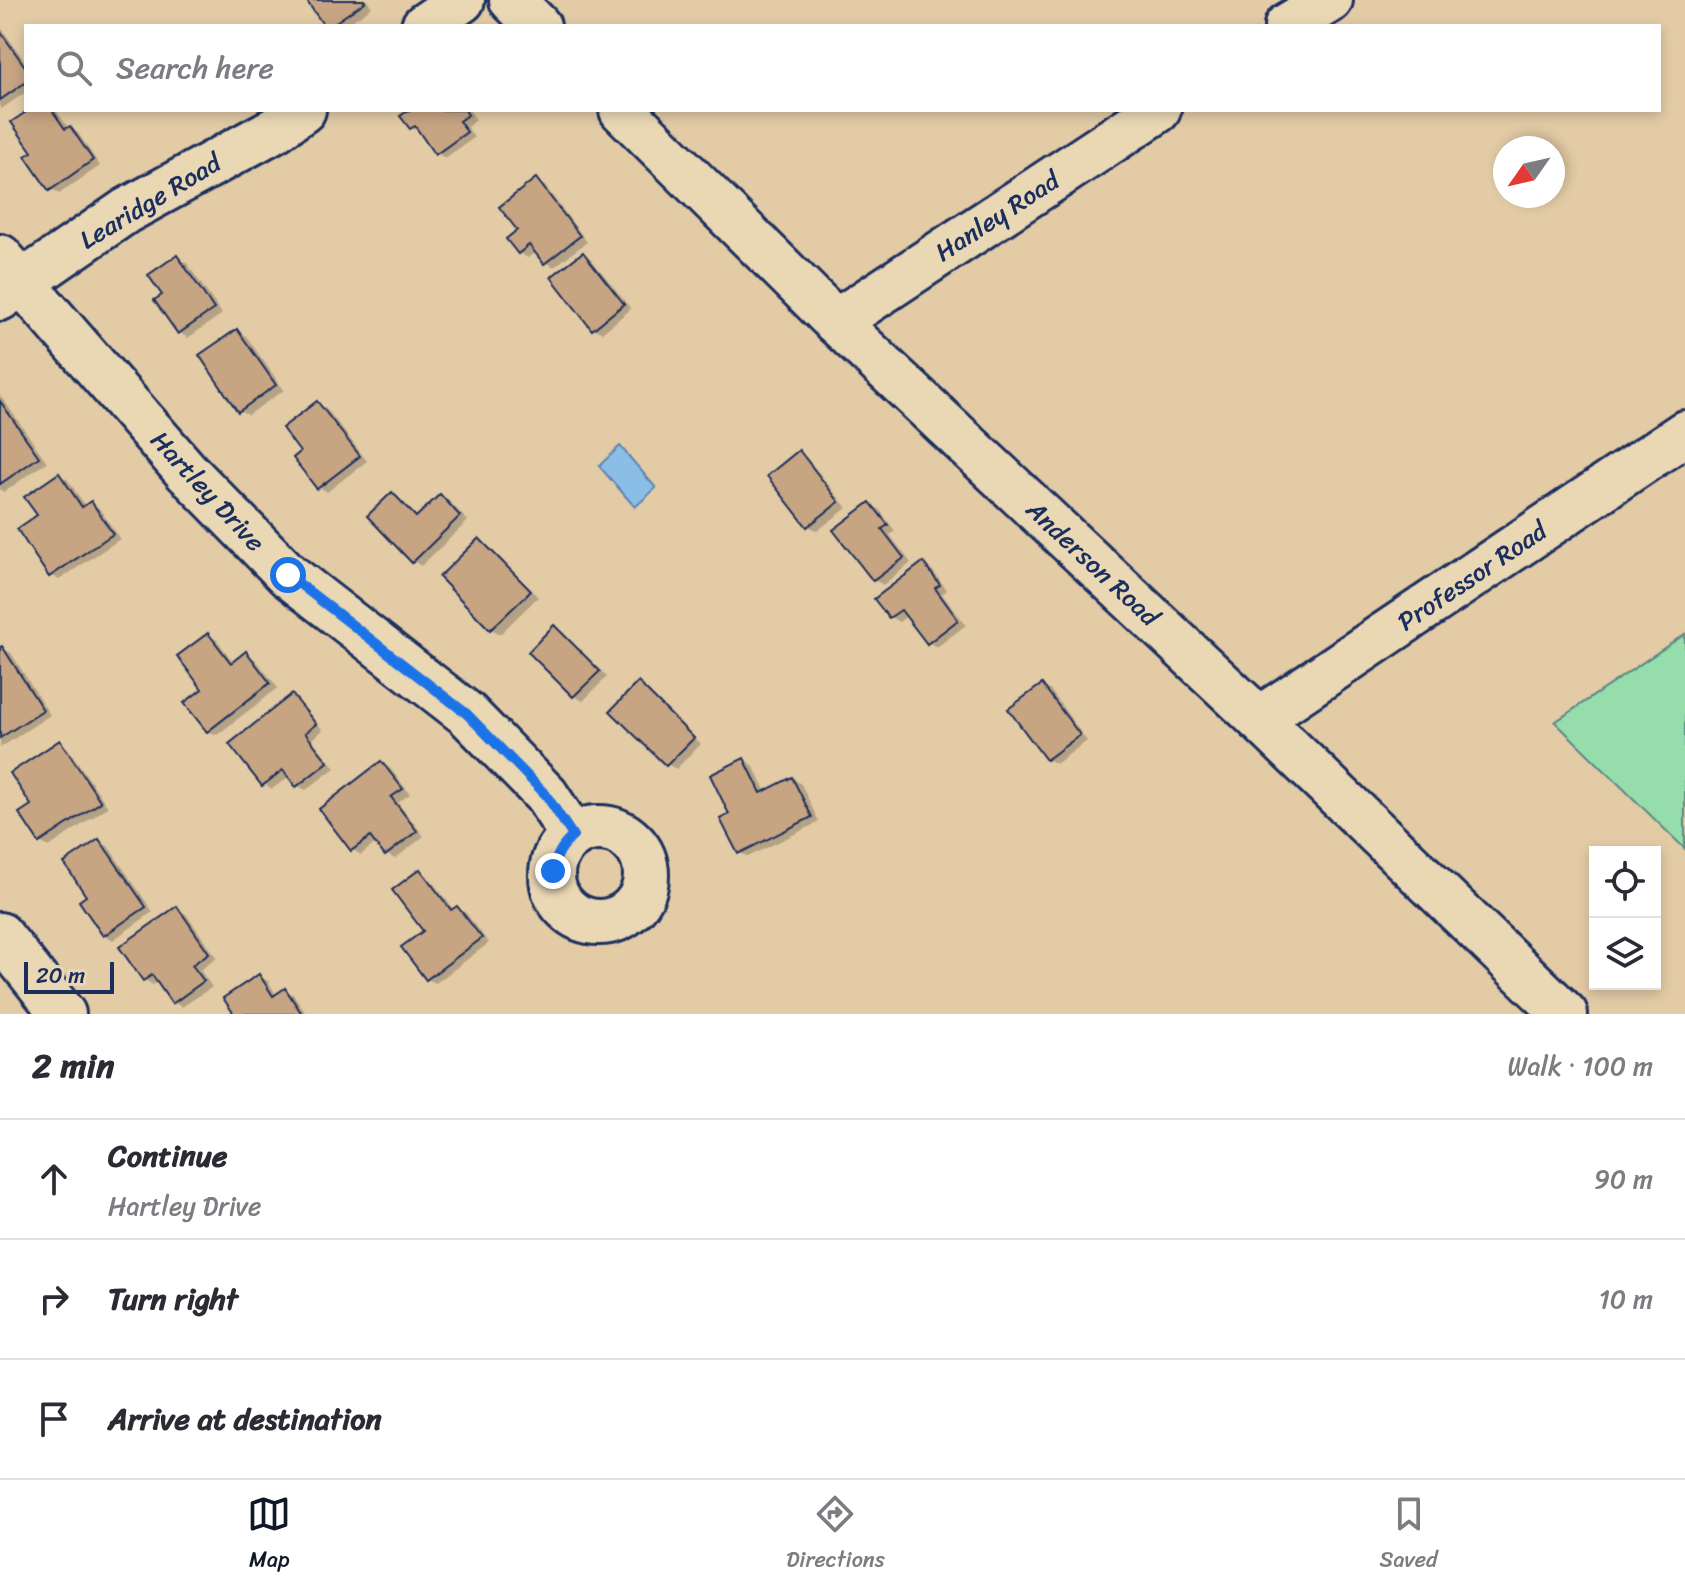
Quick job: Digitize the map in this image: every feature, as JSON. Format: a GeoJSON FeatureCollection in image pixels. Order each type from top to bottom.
{"type":"FeatureCollection","features":[{"type":"Feature","properties":{"kind":"street"},"geometry":{"type":"LineString","coordinates":[[427,24],[462,0]]}},
{"type":"Feature","properties":{"kind":"street"},"geometry":{"type":"LineString","coordinates":[[512,0],[536,24]]}},
{"type":"Feature","properties":{"kind":"street"},"geometry":{"type":"LineString","coordinates":[[1290,24],[1330,0]]}},
{"type":"Feature","properties":{"kind":"street","name":"Learidge Road"},"geometry":{"type":"LineString","coordinates":[[7,279],[276,129],[300,112]]}},
{"type":"Feature","properties":{"kind":"street","name":"Anderson Road"},"geometry":{"type":"LineString","coordinates":[[624,112],[836,322],[1259,719],[1565,1014]]}},
{"type":"Feature","properties":{"kind":"street","name":"Hanley Road"},"geometry":{"type":"LineString","coordinates":[[836,322],[1155,112]]}},
{"type":"Feature","properties":{"kind":"street","name":"Hartley Drive"},"geometry":{"type":"LineString","coordinates":[[7,279],[278,565],[467,714],[546,795],[573,836]]}},
{"type":"Feature","properties":{"kind":"street","name":"Professor Road"},"geometry":{"type":"LineString","coordinates":[[1259,719],[1685,433]]}},
{"type":"Feature","properties":{"kind":"street"},"geometry":{"type":"LineString","coordinates":[[0,935],[63,1014]]}},
{"type":"Feature","properties":{"kind":"green space"},"geometry":{"type":"Polygon","coordinates":[[[1685,634],[1685,849],[1555,722],[1685,634]]]}},
{"type":"Feature","properties":{"kind":"water"},"geometry":{"type":"Polygon","coordinates":[[[620,446],[656,488],[635,507],[599,466],[620,446]]]}},
{"type":"Feature","properties":{"kind":"building"},"geometry":{"type":"Polygon","coordinates":[[[306,0],[364,0],[333,24],[323,24],[306,0]]]}},
{"type":"Feature","properties":{"kind":"building"},"geometry":{"type":"Polygon","coordinates":[[[0,31],[24,65],[24,83],[0,100],[0,31]]]}},
{"type":"Feature","properties":{"kind":"building"},"geometry":{"type":"Polygon","coordinates":[[[26,112],[53,112],[65,129],[70,126],[93,160],[49,191],[25,156],[32,152],[11,122],[26,112]]]}},
{"type":"Feature","properties":{"kind":"building"},"geometry":{"type":"Polygon","coordinates":[[[406,112],[466,112],[468,115],[459,121],[467,132],[435,155],[415,126],[410,129],[400,116],[406,112]]]}},
{"type":"Feature","properties":{"kind":"building"},"geometry":{"type":"Polygon","coordinates":[[[536,178],[580,236],[544,264],[529,245],[518,254],[506,239],[517,230],[499,207],[536,178]]]}},
{"type":"Feature","properties":{"kind":"building"},"geometry":{"type":"Polygon","coordinates":[[[583,252],[624,304],[592,330],[551,277],[583,252]]]}},
{"type":"Feature","properties":{"kind":"building"},"geometry":{"type":"Polygon","coordinates":[[[177,255],[214,309],[178,334],[154,300],[162,295],[148,275],[177,255]]]}},
{"type":"Feature","properties":{"kind":"building"},"geometry":{"type":"Polygon","coordinates":[[[237,329],[276,385],[238,412],[199,355],[237,329]]]}},
{"type":"Feature","properties":{"kind":"building"},"geometry":{"type":"Polygon","coordinates":[[[0,401],[39,457],[0,484],[0,401]]]}},
{"type":"Feature","properties":{"kind":"building"},"geometry":{"type":"Polygon","coordinates":[[[317,401],[360,456],[317,489],[293,458],[300,452],[282,428],[317,401]]]}},
{"type":"Feature","properties":{"kind":"building"},"geometry":{"type":"Polygon","coordinates":[[[799,450],[839,502],[807,527],[767,476],[799,450]]]}},
{"type":"Feature","properties":{"kind":"building"},"geometry":{"type":"Polygon","coordinates":[[[59,473],[82,507],[91,501],[113,534],[49,577],[17,529],[37,515],[24,497],[59,473]]]}},
{"type":"Feature","properties":{"kind":"building"},"geometry":{"type":"Polygon","coordinates":[[[392,492],[416,517],[440,494],[460,516],[412,563],[367,516],[392,492]]]}},
{"type":"Feature","properties":{"kind":"building"},"geometry":{"type":"Polygon","coordinates":[[[870,502],[888,525],[882,529],[904,558],[873,581],[833,530],[870,502]]]}},
{"type":"Feature","properties":{"kind":"building"},"geometry":{"type":"Polygon","coordinates":[[[479,538],[531,591],[490,630],[439,577],[479,538]]]}},
{"type":"Feature","properties":{"kind":"building"},"geometry":{"type":"Polygon","coordinates":[[[923,562],[940,585],[935,588],[958,620],[927,644],[901,610],[889,618],[874,599],[923,562]]]}},
{"type":"Feature","properties":{"kind":"building"},"geometry":{"type":"Polygon","coordinates":[[[554,625],[600,671],[573,697],[528,652],[554,625]]]}},
{"type":"Feature","properties":{"kind":"building"},"geometry":{"type":"Polygon","coordinates":[[[208,633],[231,663],[246,651],[270,683],[207,732],[184,703],[202,689],[177,656],[208,633]]]}},
{"type":"Feature","properties":{"kind":"building"},"geometry":{"type":"Polygon","coordinates":[[[0,647],[43,710],[0,738],[0,647]]]}},
{"type":"Feature","properties":{"kind":"building"},"geometry":{"type":"Polygon","coordinates":[[[638,682],[694,738],[666,766],[610,711],[638,682]]]}},
{"type":"Feature","properties":{"kind":"building"},"geometry":{"type":"Polygon","coordinates":[[[1042,684],[1080,735],[1046,760],[1008,709],[1042,684]]]}},
{"type":"Feature","properties":{"kind":"building"},"geometry":{"type":"Polygon","coordinates":[[[292,694],[316,724],[305,733],[328,762],[296,787],[283,770],[262,786],[229,744],[292,694]]]}},
{"type":"Feature","properties":{"kind":"building"},"geometry":{"type":"Polygon","coordinates":[[[60,740],[101,802],[39,843],[19,813],[31,805],[10,773],[60,740]]]}},
{"type":"Feature","properties":{"kind":"building"},"geometry":{"type":"Polygon","coordinates":[[[744,758],[761,793],[792,777],[812,817],[738,854],[720,819],[729,814],[710,775],[744,758]]]}},
{"type":"Feature","properties":{"kind":"building"},"geometry":{"type":"Polygon","coordinates":[[[381,761],[403,789],[391,797],[417,831],[385,856],[370,837],[351,851],[319,809],[381,761]]]}},
{"type":"Feature","properties":{"kind":"building"},"geometry":{"type":"Polygon","coordinates":[[[99,839],[146,907],[103,936],[79,901],[86,896],[64,863],[99,839]]]}},
{"type":"Feature","properties":{"kind":"building"},"geometry":{"type":"Polygon","coordinates":[[[420,869],[451,910],[457,906],[482,938],[426,980],[401,947],[423,931],[392,890],[420,869]]]}},
{"type":"Feature","properties":{"kind":"building"},"geometry":{"type":"Polygon","coordinates":[[[177,906],[209,953],[192,965],[204,981],[172,1004],[152,975],[143,981],[119,947],[177,906]]]}},
{"type":"Feature","properties":{"kind":"building"},"geometry":{"type":"Polygon","coordinates":[[[259,974],[273,996],[285,988],[302,1014],[234,1014],[223,998],[259,974]]]}},
{"type":"Feature","properties":{"kind":"route"},"geometry":{"type":"LineString","coordinates":[[288,575],[467,714],[546,795],[573,836],[556,857],[553,871]]}}]}
